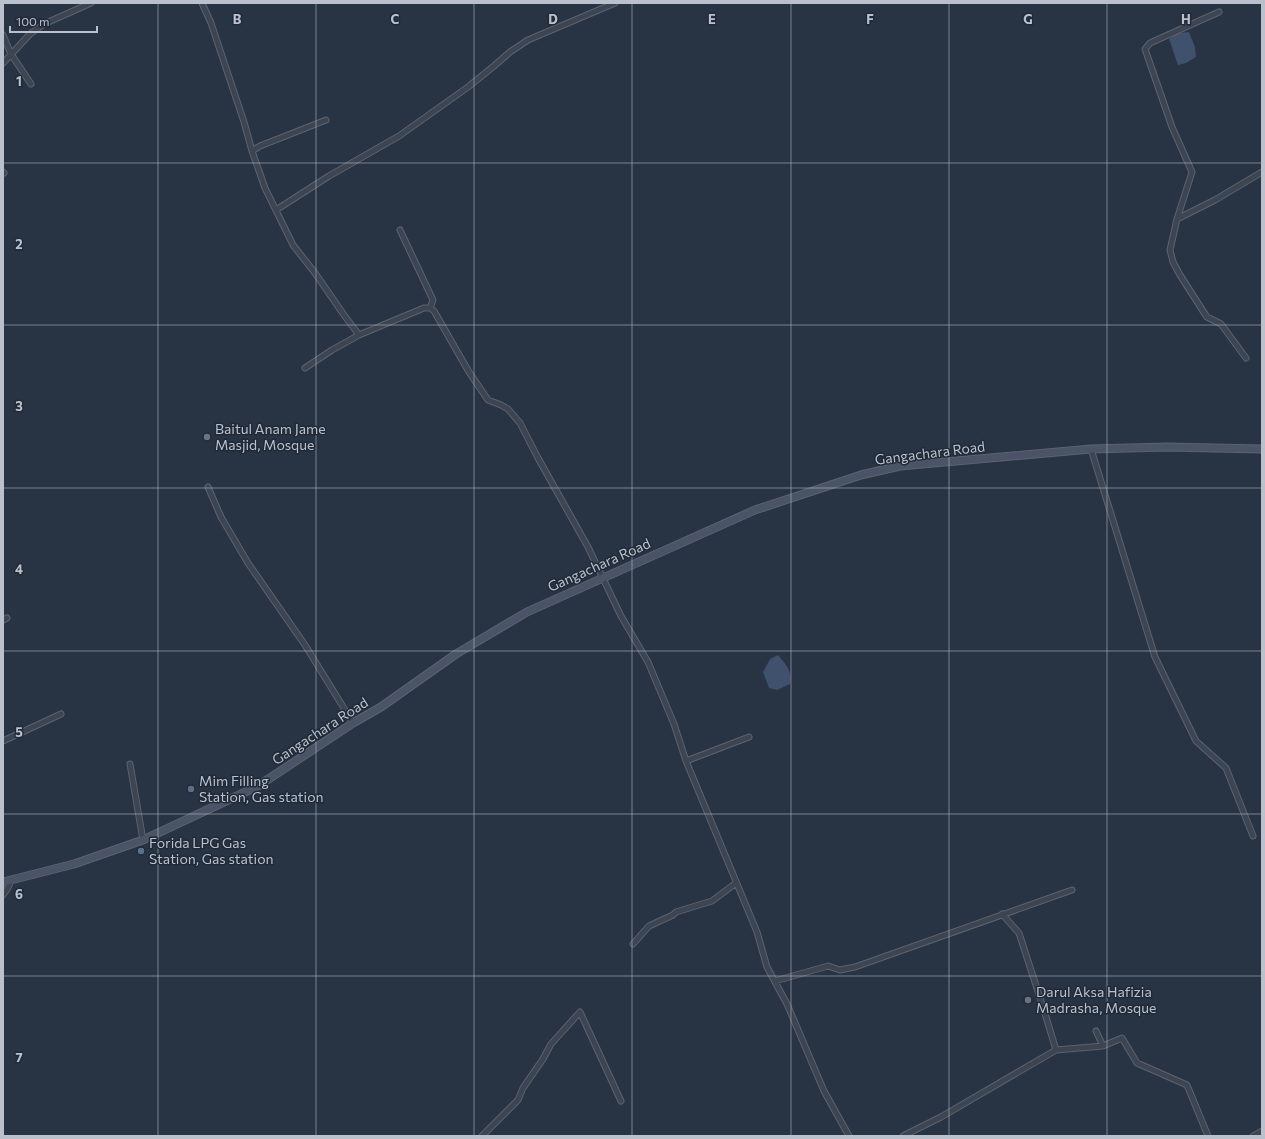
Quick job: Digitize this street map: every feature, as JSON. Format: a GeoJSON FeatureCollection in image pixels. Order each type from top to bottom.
{"type":"FeatureCollection","features":[{"type":"Feature","properties":{"kind":"main road","name":"Gangachara Road"},"geometry":{"type":"LineString","coordinates":[[3,882],[74,864],[143,840],[258,786],[353,723],[381,707],[456,654],[528,612],[755,510],[861,475],[900,466],[1091,449],[1167,447],[1262,449]]}},
{"type":"Feature","properties":{"kind":"street"},"geometry":{"type":"LineString","coordinates":[[3,63],[30,34],[44,24],[91,3]]}},
{"type":"Feature","properties":{"kind":"street"},"geometry":{"type":"LineString","coordinates":[[202,3],[211,23],[265,188],[293,245],[359,335]]}},
{"type":"Feature","properties":{"kind":"street"},"geometry":{"type":"LineString","coordinates":[[276,210],[329,176],[399,136],[468,87],[510,52],[528,40],[615,3]]}},
{"type":"Feature","properties":{"kind":"street"},"geometry":{"type":"LineString","coordinates":[[1219,12],[1150,43],[1145,49],[1172,127],[1192,172],[1177,219],[1170,250],[1173,262],[1202,311],[1207,317],[1221,324],[1246,358]]}},
{"type":"Feature","properties":{"kind":"street"},"geometry":{"type":"LineString","coordinates":[[3,35],[11,54],[31,84]]}},
{"type":"Feature","properties":{"kind":"street"},"geometry":{"type":"LineString","coordinates":[[252,151],[260,146],[326,120]]}},
{"type":"Feature","properties":{"kind":"street"},"geometry":{"type":"LineString","coordinates":[[1177,219],[1215,200],[1262,172]]}},
{"type":"Feature","properties":{"kind":"street"},"geometry":{"type":"LineString","coordinates":[[400,230],[433,300],[430,308]]}},
{"type":"Feature","properties":{"kind":"street"},"geometry":{"type":"LineString","coordinates":[[305,368],[332,350],[359,335],[424,308],[430,308],[434,311],[443,325],[469,372],[488,400],[508,409],[520,423],[588,547],[621,616],[648,662],[674,724],[686,761],[757,932],[767,966],[787,1004],[824,1091],[849,1136]]}},
{"type":"Feature","properties":{"kind":"street"},"geometry":{"type":"LineString","coordinates":[[1091,449],[1155,657],[1196,741],[1226,768],[1253,836]]}},
{"type":"Feature","properties":{"kind":"street"},"geometry":{"type":"LineString","coordinates":[[208,487],[221,517],[248,563],[305,645],[353,723]]}},
{"type":"Feature","properties":{"kind":"street"},"geometry":{"type":"LineString","coordinates":[[3,741],[61,714]]}},
{"type":"Feature","properties":{"kind":"street"},"geometry":{"type":"LineString","coordinates":[[686,761],[749,737]]}},
{"type":"Feature","properties":{"kind":"street"},"geometry":{"type":"LineString","coordinates":[[130,764],[143,840]]}},
{"type":"Feature","properties":{"kind":"street"},"geometry":{"type":"LineString","coordinates":[[3,895],[11,880]]}},
{"type":"Feature","properties":{"kind":"street"},"geometry":{"type":"LineString","coordinates":[[633,944],[649,926],[676,912],[712,901],[736,882]]}},
{"type":"Feature","properties":{"kind":"street"},"geometry":{"type":"LineString","coordinates":[[775,981],[828,966],[840,970],[854,967],[1072,890]]}},
{"type":"Feature","properties":{"kind":"street"},"geometry":{"type":"LineString","coordinates":[[1002,914],[1019,933],[1056,1050]]}},
{"type":"Feature","properties":{"kind":"street"},"geometry":{"type":"LineString","coordinates":[[482,1136],[518,1100],[523,1088],[543,1060],[551,1044],[580,1012],[621,1101]]}},
{"type":"Feature","properties":{"kind":"street"},"geometry":{"type":"LineString","coordinates":[[1096,1031],[1103,1046]]}},
{"type":"Feature","properties":{"kind":"street"},"geometry":{"type":"LineString","coordinates":[[903,1136],[954,1109],[1056,1050],[1103,1046],[1122,1038],[1137,1064],[1187,1085],[1208,1136]]}},
{"type":"Feature","properties":{"kind":"street"},"geometry":{"type":"LineString","coordinates":[[1253,1136],[1262,1131]]}},
{"type":"Feature","properties":{"kind":"water"},"geometry":{"type":"Polygon","coordinates":[[[1189,32],[1195,47],[1196,57],[1186,63],[1178,65],[1169,39],[1178,33],[1189,32]]]}},
{"type":"Feature","properties":{"kind":"water"},"geometry":{"type":"Polygon","coordinates":[[[778,655],[788,668],[791,679],[790,684],[777,690],[769,688],[763,672],[770,659],[778,655]]]}},
{"type":"Feature","properties":{"kind":"place","name":"Baitul Anam Jame Masjid, Mosque"},"geometry":{"type":"Point","coordinates":[207,437]}},
{"type":"Feature","properties":{"kind":"place","name":"Mim Filling Station, Gas station"},"geometry":{"type":"Point","coordinates":[191,789]}},
{"type":"Feature","properties":{"kind":"place","name":"Forida LPG Gas Station, Gas station"},"geometry":{"type":"Point","coordinates":[141,851]}},
{"type":"Feature","properties":{"kind":"place","name":"Darul Aksa Hafizia Madrasha, Mosque"},"geometry":{"type":"Point","coordinates":[1028,1000]}}]}
